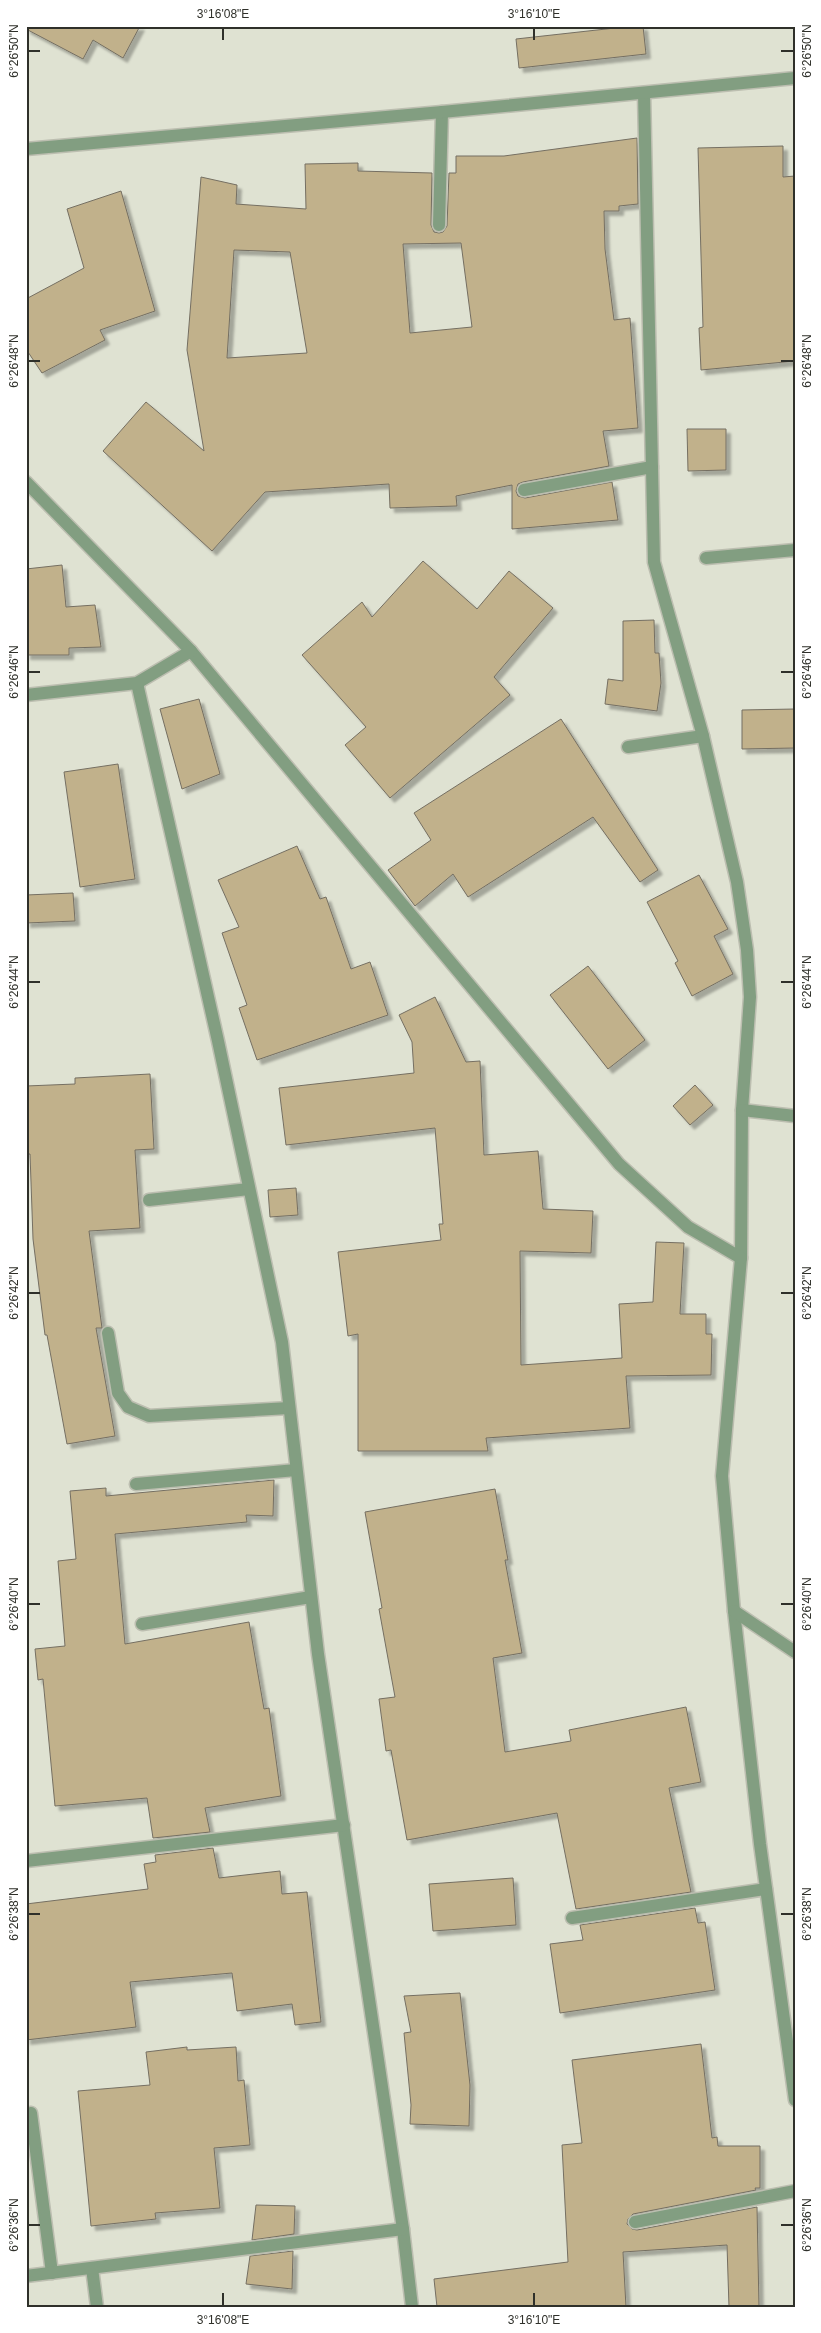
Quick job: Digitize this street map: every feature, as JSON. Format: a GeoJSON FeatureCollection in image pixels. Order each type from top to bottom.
{"type":"FeatureCollection","features":[{"type":"Feature","properties":{"kind":"street"},"geometry":{"type":"LineString","coordinates":[[26,149],[795,78]]}},
{"type":"Feature","properties":{"kind":"street"},"geometry":{"type":"LineString","coordinates":[[644,93],[654,562],[703,736],[737,882],[748,950],[750,997],[742,1110],[741,1258],[722,1476],[734,1611],[766,1889],[795,2100]]}},
{"type":"Feature","properties":{"kind":"street"},"geometry":{"type":"LineString","coordinates":[[439,225],[442,112]]}},
{"type":"Feature","properties":{"kind":"street"},"geometry":{"type":"LineString","coordinates":[[524,490],[652,467]]}},
{"type":"Feature","properties":{"kind":"street"},"geometry":{"type":"LineString","coordinates":[[26,482],[191,651],[619,1164],[688,1226],[741,1258]]}},
{"type":"Feature","properties":{"kind":"street"},"geometry":{"type":"LineString","coordinates":[[706,558],[795,550]]}},
{"type":"Feature","properties":{"kind":"street"},"geometry":{"type":"LineString","coordinates":[[26,695],[137,683],[191,651]]}},
{"type":"Feature","properties":{"kind":"street"},"geometry":{"type":"LineString","coordinates":[[137,683],[218,1041],[282,1342],[311,1597],[403,2230],[412,2307]]}},
{"type":"Feature","properties":{"kind":"street"},"geometry":{"type":"LineString","coordinates":[[628,747],[703,736]]}},
{"type":"Feature","properties":{"kind":"street"},"geometry":{"type":"LineString","coordinates":[[742,1110],[795,1116]]}},
{"type":"Feature","properties":{"kind":"street"},"geometry":{"type":"LineString","coordinates":[[149,1200],[249,1188]]}},
{"type":"Feature","properties":{"kind":"street"},"geometry":{"type":"LineString","coordinates":[[108,1333],[118,1393],[128,1407],[149,1416],[290,1408]]}},
{"type":"Feature","properties":{"kind":"street"},"geometry":{"type":"LineString","coordinates":[[136,1484],[296,1470]]}},
{"type":"Feature","properties":{"kind":"street"},"geometry":{"type":"LineString","coordinates":[[142,1624],[311,1597]]}},
{"type":"Feature","properties":{"kind":"street"},"geometry":{"type":"LineString","coordinates":[[734,1611],[795,1652]]}},
{"type":"Feature","properties":{"kind":"street"},"geometry":{"type":"LineString","coordinates":[[26,1861],[344,1825]]}},
{"type":"Feature","properties":{"kind":"street"},"geometry":{"type":"LineString","coordinates":[[572,1918],[766,1889]]}},
{"type":"Feature","properties":{"kind":"street"},"geometry":{"type":"LineString","coordinates":[[31,2113],[52,2272]]}},
{"type":"Feature","properties":{"kind":"street"},"geometry":{"type":"LineString","coordinates":[[635,2222],[795,2191]]}},
{"type":"Feature","properties":{"kind":"street"},"geometry":{"type":"LineString","coordinates":[[26,2276],[403,2230]]}},
{"type":"Feature","properties":{"kind":"street"},"geometry":{"type":"LineString","coordinates":[[92,2268],[96,2307]]}},
{"type":"Feature","properties":{"kind":"building"},"geometry":{"type":"Polygon","coordinates":[[[26,26],[140,26],[123,58],[93,40],[83,59],[26,29],[26,26]]]}},
{"type":"Feature","properties":{"kind":"building"},"geometry":{"type":"Polygon","coordinates":[[[643,26],[646,54],[519,68],[516,39],[643,26]]]}},
{"type":"Feature","properties":{"kind":"building"},"geometry":{"type":"Polygon","coordinates":[[[637,138],[638,204],[619,206],[619,211],[604,211],[605,249],[614,320],[630,318],[638,428],[603,431],[609,466],[523,482],[518,484],[516,491],[518,496],[525,498],[612,482],[618,520],[512,529],[512,485],[456,496],[457,506],[390,508],[389,484],[265,492],[212,551],[103,451],[146,402],[204,451],[187,350],[201,177],[237,185],[236,204],[306,209],[305,164],[358,163],[358,171],[432,173],[431,225],[434,232],[439,233],[443,232],[447,226],[449,173],[456,173],[456,156],[504,156],[637,138]],[[461,243],[403,244],[410,333],[472,327],[461,243]],[[234,250],[227,358],[307,353],[290,252],[234,250]]]}},
{"type":"Feature","properties":{"kind":"building"},"geometry":{"type":"Polygon","coordinates":[[[783,146],[783,177],[795,176],[795,361],[701,370],[699,328],[703,327],[698,148],[783,146]]]}},
{"type":"Feature","properties":{"kind":"building"},"geometry":{"type":"Polygon","coordinates":[[[121,191],[155,311],[100,330],[105,340],[42,373],[26,349],[26,299],[84,268],[67,209],[121,191]]]}},
{"type":"Feature","properties":{"kind":"building"},"geometry":{"type":"Polygon","coordinates":[[[687,429],[726,429],[726,470],[688,471],[687,429]]]}},
{"type":"Feature","properties":{"kind":"building"},"geometry":{"type":"Polygon","coordinates":[[[423,561],[477,609],[509,571],[553,608],[494,677],[510,695],[390,798],[345,745],[366,727],[302,655],[362,602],[372,617],[423,561]]]}},
{"type":"Feature","properties":{"kind":"building"},"geometry":{"type":"Polygon","coordinates":[[[62,565],[66,607],[95,605],[101,647],[69,648],[69,655],[26,655],[26,569],[62,565]]]}},
{"type":"Feature","properties":{"kind":"building"},"geometry":{"type":"Polygon","coordinates":[[[654,620],[655,653],[659,653],[661,683],[657,711],[605,704],[608,679],[623,681],[623,621],[654,620]]]}},
{"type":"Feature","properties":{"kind":"building"},"geometry":{"type":"Polygon","coordinates":[[[199,699],[220,774],[182,789],[160,709],[199,699]]]}},
{"type":"Feature","properties":{"kind":"building"},"geometry":{"type":"Polygon","coordinates":[[[795,709],[795,748],[742,749],[742,710],[795,709]]]}},
{"type":"Feature","properties":{"kind":"building"},"geometry":{"type":"Polygon","coordinates":[[[561,719],[658,870],[640,882],[593,817],[468,897],[453,874],[415,906],[388,870],[431,840],[414,813],[561,719]]]}},
{"type":"Feature","properties":{"kind":"building"},"geometry":{"type":"Polygon","coordinates":[[[118,764],[135,879],[80,887],[64,772],[118,764]]]}},
{"type":"Feature","properties":{"kind":"building"},"geometry":{"type":"Polygon","coordinates":[[[297,846],[320,899],[326,897],[351,969],[370,962],[388,1015],[257,1060],[239,1008],[247,1005],[222,933],[239,927],[218,880],[297,846]]]}},
{"type":"Feature","properties":{"kind":"building"},"geometry":{"type":"Polygon","coordinates":[[[699,875],[728,929],[714,936],[733,974],[692,996],[675,963],[678,961],[647,902],[699,875]]]}},
{"type":"Feature","properties":{"kind":"building"},"geometry":{"type":"Polygon","coordinates":[[[73,893],[75,921],[26,923],[26,895],[73,893]]]}},
{"type":"Feature","properties":{"kind":"building"},"geometry":{"type":"Polygon","coordinates":[[[588,966],[645,1040],[608,1069],[550,995],[588,966]]]}},
{"type":"Feature","properties":{"kind":"building"},"geometry":{"type":"Polygon","coordinates":[[[435,997],[466,1062],[480,1061],[484,1155],[538,1151],[543,1209],[593,1211],[591,1253],[520,1251],[521,1365],[622,1358],[619,1304],[653,1302],[656,1242],[684,1243],[680,1314],[706,1314],[706,1334],[712,1334],[711,1375],[626,1376],[630,1428],[486,1438],[488,1451],[358,1451],[358,1334],[348,1336],[338,1252],[441,1240],[439,1224],[443,1224],[435,1128],[286,1145],[279,1088],[414,1073],[412,1042],[399,1015],[435,997]]]}},
{"type":"Feature","properties":{"kind":"building"},"geometry":{"type":"Polygon","coordinates":[[[150,1074],[154,1149],[135,1150],[140,1228],[89,1231],[102,1328],[96,1328],[115,1436],[67,1444],[47,1335],[45,1335],[33,1239],[30,1154],[26,1154],[26,1086],[75,1084],[75,1078],[150,1074]]]}},
{"type":"Feature","properties":{"kind":"building"},"geometry":{"type":"Polygon","coordinates":[[[695,1085],[713,1105],[690,1125],[673,1106],[695,1085]]]}},
{"type":"Feature","properties":{"kind":"building"},"geometry":{"type":"Polygon","coordinates":[[[296,1188],[298,1215],[270,1217],[268,1190],[296,1188]]]}},
{"type":"Feature","properties":{"kind":"building"},"geometry":{"type":"Polygon","coordinates":[[[274,1480],[273,1516],[246,1515],[247,1522],[115,1534],[125,1644],[249,1622],[264,1709],[269,1708],[281,1796],[205,1808],[210,1832],[153,1838],[147,1798],[55,1806],[43,1679],[38,1680],[35,1649],[65,1646],[58,1561],[76,1559],[70,1491],[106,1488],[106,1496],[274,1480]]]}},
{"type":"Feature","properties":{"kind":"building"},"geometry":{"type":"Polygon","coordinates":[[[495,1489],[508,1560],[505,1560],[522,1653],[493,1658],[505,1752],[571,1741],[569,1730],[686,1707],[701,1782],[669,1788],[691,1892],[576,1909],[557,1813],[407,1840],[391,1750],[386,1751],[379,1699],[395,1697],[379,1609],[382,1608],[365,1512],[495,1489]]]}},
{"type":"Feature","properties":{"kind":"building"},"geometry":{"type":"Polygon","coordinates":[[[213,1848],[219,1878],[280,1871],[282,1894],[307,1892],[321,2022],[295,2025],[292,2004],[237,2011],[232,1973],[130,1982],[136,2027],[26,2040],[26,1904],[148,1889],[144,1864],[156,1862],[155,1855],[213,1848]]]}},
{"type":"Feature","properties":{"kind":"building"},"geometry":{"type":"Polygon","coordinates":[[[513,1878],[516,1925],[433,1931],[429,1884],[513,1878]]]}},
{"type":"Feature","properties":{"kind":"building"},"geometry":{"type":"Polygon","coordinates":[[[695,1908],[698,1923],[705,1922],[715,1990],[560,2013],[550,1944],[583,1940],[580,1925],[695,1908]]]}},
{"type":"Feature","properties":{"kind":"building"},"geometry":{"type":"Polygon","coordinates":[[[460,1993],[470,2085],[469,2126],[410,2124],[411,2105],[404,2033],[411,2032],[404,1996],[460,1993]]]}},
{"type":"Feature","properties":{"kind":"building"},"geometry":{"type":"Polygon","coordinates":[[[701,2044],[712,2138],[717,2137],[718,2146],[760,2146],[760,2188],[633,2214],[628,2219],[627,2224],[632,2229],[637,2230],[757,2207],[759,2307],[729,2307],[727,2245],[623,2252],[626,2307],[437,2307],[434,2279],[568,2262],[562,2145],[582,2143],[572,2060],[701,2044]]]}},
{"type":"Feature","properties":{"kind":"building"},"geometry":{"type":"Polygon","coordinates":[[[187,2047],[187,2050],[236,2047],[238,2081],[244,2080],[250,2145],[214,2148],[220,2208],[155,2213],[156,2219],[91,2226],[78,2091],[150,2085],[146,2052],[187,2047]]]}},
{"type":"Feature","properties":{"kind":"building"},"geometry":{"type":"Polygon","coordinates":[[[256,2205],[295,2206],[294,2234],[252,2240],[256,2205]]]}},
{"type":"Feature","properties":{"kind":"building"},"geometry":{"type":"Polygon","coordinates":[[[293,2251],[292,2289],[246,2284],[250,2256],[293,2251]]]}}]}
